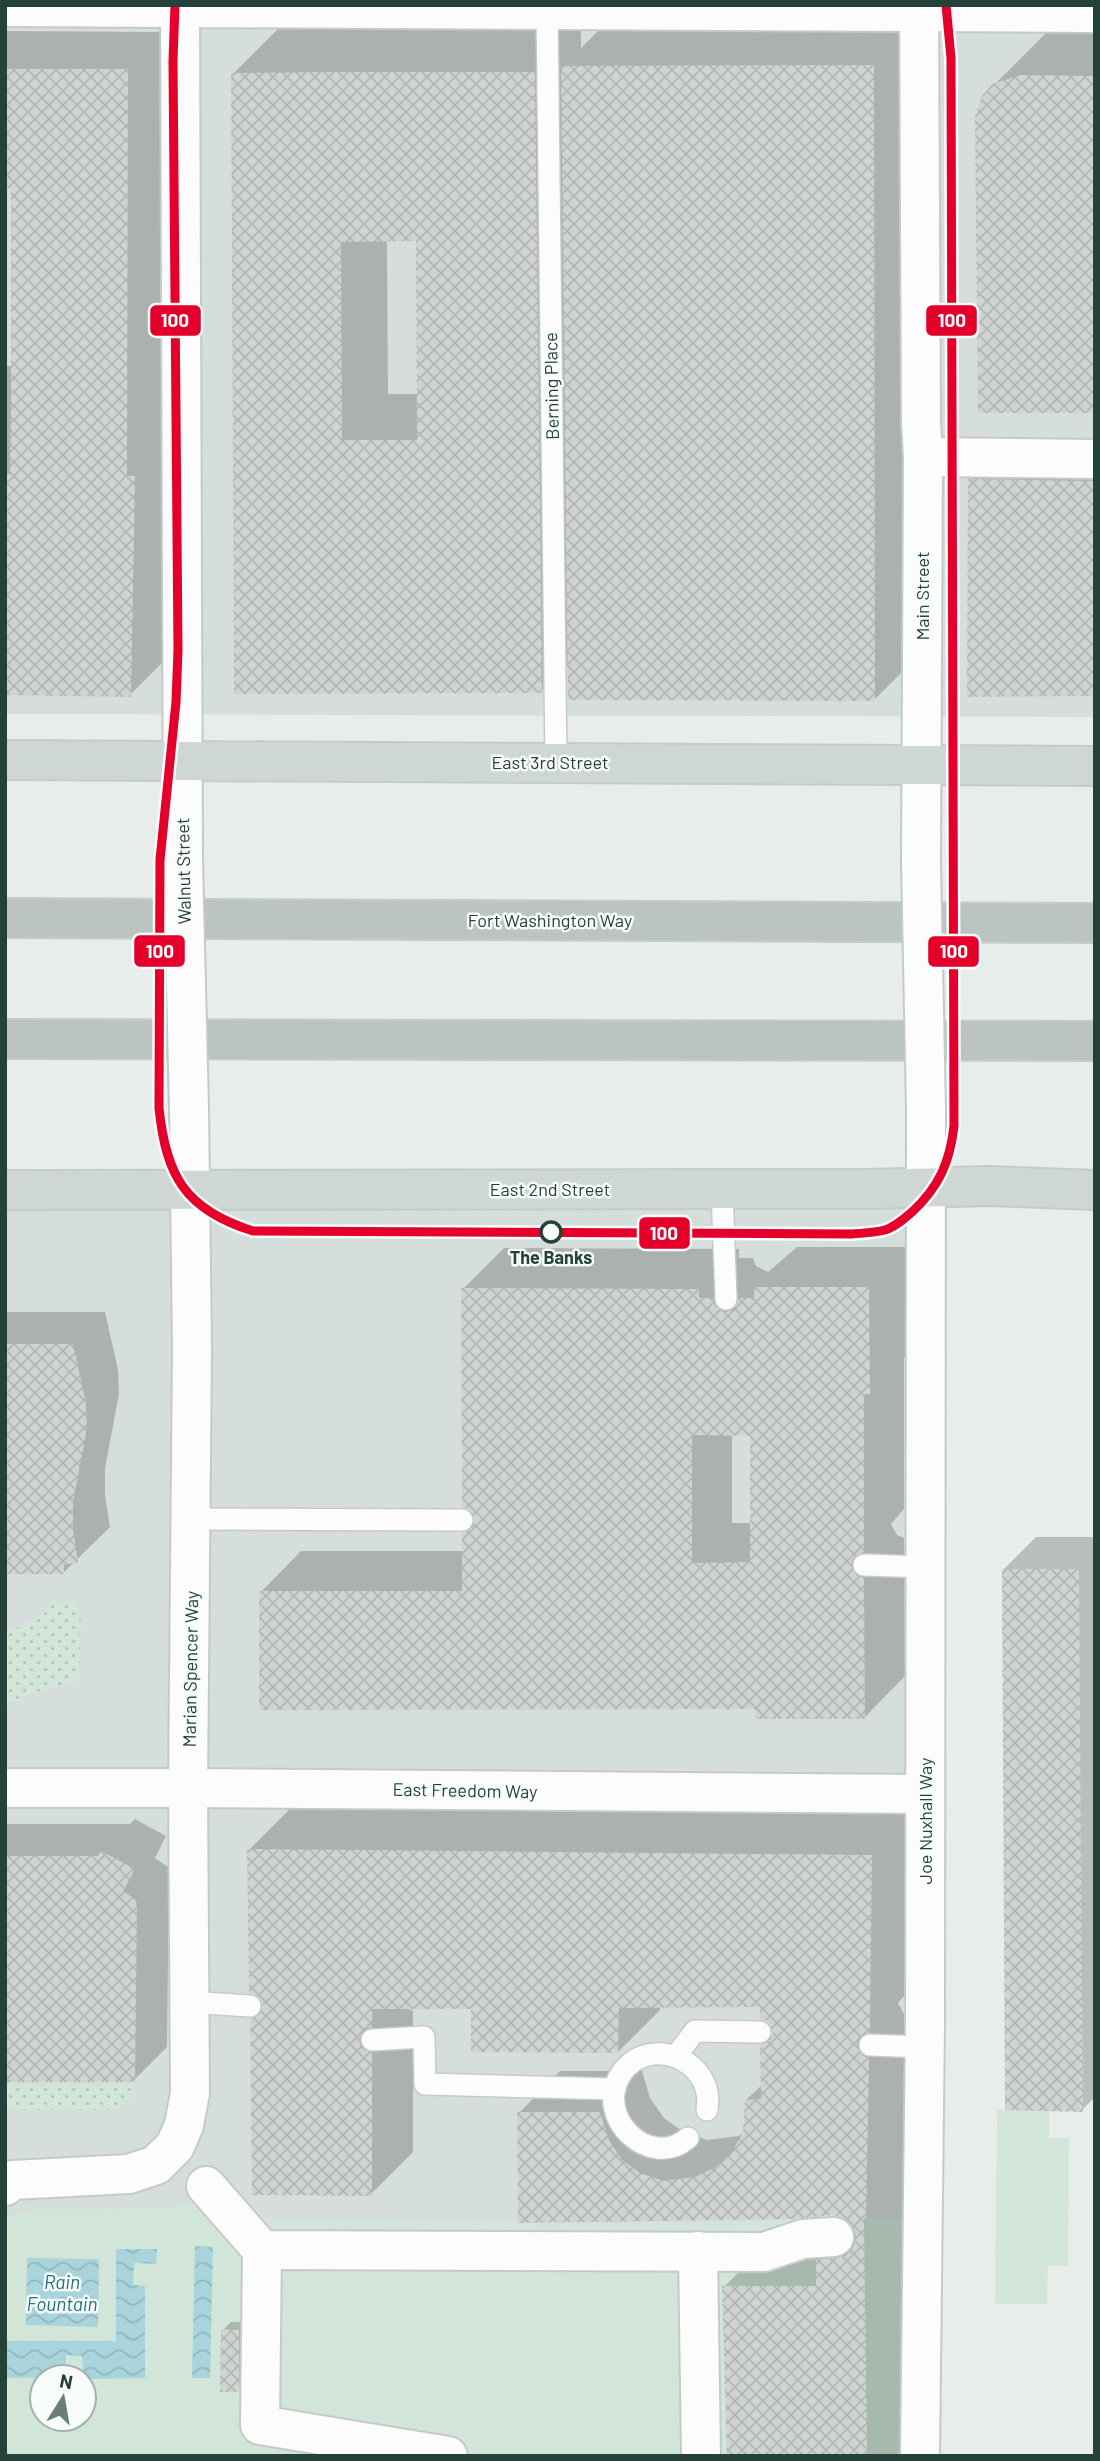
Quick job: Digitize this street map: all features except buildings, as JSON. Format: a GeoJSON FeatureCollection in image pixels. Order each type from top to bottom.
{"type":"FeatureCollection","features":[{"type":"Feature","properties":{"kind":"highway","name":"Fort Washington Way"},"geometry":{"type":"LineString","coordinates":[[5,918],[1095,923]]}},
{"type":"Feature","properties":{"kind":"highway"},"geometry":{"type":"LineString","coordinates":[[5,1039],[1095,1041]]}},
{"type":"Feature","properties":{"kind":"main road","name":"East 3rd Street"},"geometry":{"type":"LineString","coordinates":[[5,760],[1095,766]]}},
{"type":"Feature","properties":{"kind":"main road","name":"East 2nd Street"},"geometry":{"type":"LineString","coordinates":[[5,1190],[990,1186],[1095,1190]]}},
{"type":"Feature","properties":{"kind":"street"},"geometry":{"type":"LineString","coordinates":[[5,6],[547,10],[919,9],[1095,13]]}},
{"type":"Feature","properties":{"kind":"street","name":"Walnut Street"},"geometry":{"type":"LineString","coordinates":[[180,7],[182,760],[191,1190]]}},
{"type":"Feature","properties":{"kind":"street","name":"Main Street"},"geometry":{"type":"LineString","coordinates":[[919,9],[920,423],[923,457],[921,862],[926,1187]]}},
{"type":"Feature","properties":{"kind":"street"},"geometry":{"type":"LineString","coordinates":[[923,457],[1095,459]]}},
{"type":"Feature","properties":{"kind":"street","name":"Joe Nuxhall Way"},"geometry":{"type":"LineString","coordinates":[[920,2456],[925,2047],[926,1187]]}},
{"type":"Feature","properties":{"kind":"street","name":"Marian Spencer Way"},"geometry":{"type":"LineString","coordinates":[[7,2180],[129,2174],[156,2165],[175,2146],[184,2125],[190,2093],[188,1788],[191,1190]]}},
{"type":"Feature","properties":{"kind":"street","name":"East Freedom Way"},"geometry":{"type":"LineString","coordinates":[[5,1788],[258,1787],[925,1794]]}},
{"type":"Feature","properties":{"kind":"street"},"geometry":{"type":"LineString","coordinates":[[206,2186],[262,2250],[260,2426],[448,2456]]}},
{"type":"Feature","properties":{"kind":"street"},"geometry":{"type":"LineString","coordinates":[[262,2250],[764,2252],[803,2238],[834,2237]]}},
{"type":"Feature","properties":{"kind":"street"},"geometry":{"type":"LineString","coordinates":[[698,2251],[701,2456]]}},
{"type":"Feature","properties":{"kind":"lane","name":"Berning Place"},"geometry":{"type":"LineString","coordinates":[[547,10],[556,762]]}},
{"type":"Feature","properties":{"kind":"lane"},"geometry":{"type":"LineString","coordinates":[[722,1189],[726,1298]]}},
{"type":"Feature","properties":{"kind":"lane"},"geometry":{"type":"LineString","coordinates":[[191,1520],[461,1520]]}},
{"type":"Feature","properties":{"kind":"lane"},"geometry":{"type":"LineString","coordinates":[[864,1565],[925,1567]]}},
{"type":"Feature","properties":{"kind":"lane"},"geometry":{"type":"LineString","coordinates":[[189,2002],[250,2006]]}},
{"type":"Feature","properties":{"kind":"lane"},"geometry":{"type":"LineString","coordinates":[[676,2056],[695,2031],[760,2032]]}},
{"type":"Feature","properties":{"kind":"lane"},"geometry":{"type":"LineString","coordinates":[[372,2040],[424,2037],[425,2084],[615,2089]]}},
{"type":"Feature","properties":{"kind":"lane"},"geometry":{"type":"LineString","coordinates":[[870,2045],[925,2047]]}},
{"type":"Feature","properties":{"kind":"lane"},"geometry":{"type":"LineString","coordinates":[[688,2138],[669,2146],[654,2147],[639,2142],[626,2133],[617,2120],[614,2105],[615,2089],[621,2075],[631,2063],[645,2056],[661,2053],[676,2056],[690,2063],[701,2075],[707,2089],[707,2110]]}},
{"type":"Feature","properties":{"kind":"shaded area"},"geometry":{"type":"Polygon","coordinates":[[[5,5],[1095,5],[1095,717],[5,714],[5,5]]]}},
{"type":"Feature","properties":{"kind":"shaded area","name":"The Banks"},"geometry":{"type":"Polygon","coordinates":[[[926,1187],[920,2423],[5,2456],[5,1190],[926,1187]]]}},
{"type":"Feature","properties":{"kind":"green space"},"geometry":{"type":"Polygon","coordinates":[[[62,1599],[74,1602],[81,1611],[79,1681],[30,1694],[5,1707],[5,1633],[24,1625],[62,1599]]]}},
{"type":"Feature","properties":{"kind":"green space"},"geometry":{"type":"Polygon","coordinates":[[[5,2085],[134,2085],[131,2099],[113,2110],[5,2110],[5,2085]]]}},
{"type":"Feature","properties":{"kind":"green space"},"geometry":{"type":"Polygon","coordinates":[[[997,2110],[1049,2110],[1049,2138],[1069,2138],[1068,2266],[1048,2266],[1047,2304],[995,2304],[997,2110]]]}},
{"type":"Feature","properties":{"kind":"green space"},"geometry":{"type":"Polygon","coordinates":[[[194,2196],[239,2219],[679,2223],[866,2218],[923,2220],[920,2456],[5,2456],[5,2218],[37,2210],[175,2209],[194,2196]]]}},
{"type":"Feature","properties":{"kind":"water"},"geometry":{"type":"Polygon","coordinates":[[[195,2246],[213,2247],[210,2378],[192,2378],[195,2246]]]}},
{"type":"Feature","properties":{"kind":"water"},"geometry":{"type":"Polygon","coordinates":[[[116,2249],[157,2249],[156,2264],[134,2263],[133,2285],[145,2286],[145,2378],[98,2379],[98,2363],[83,2363],[82,2356],[66,2355],[66,2363],[28,2363],[28,2378],[5,2378],[5,2341],[116,2341],[116,2249]]]}},
{"type":"Feature","properties":{"kind":"water","name":"Rain Fountain"},"geometry":{"type":"Polygon","coordinates":[[[27,2258],[99,2259],[98,2327],[26,2325],[27,2258]]]}},
{"type":"Feature","properties":{"kind":"transit line","name":"100"},"geometry":{"type":"LineString","coordinates":[[175,5],[173,61],[178,650],[176,702],[160,860],[159,1108],[162,1132],[174,1172],[184,1188],[211,1213],[253,1231],[852,1234],[889,1229],[921,1203],[942,1173],[950,1151],[954,1126],[951,58],[946,5]]}},
{"type":"Feature","properties":{"kind":"place","name":"The Banks"},"geometry":{"type":"Point","coordinates":[551,1232]}}]}
